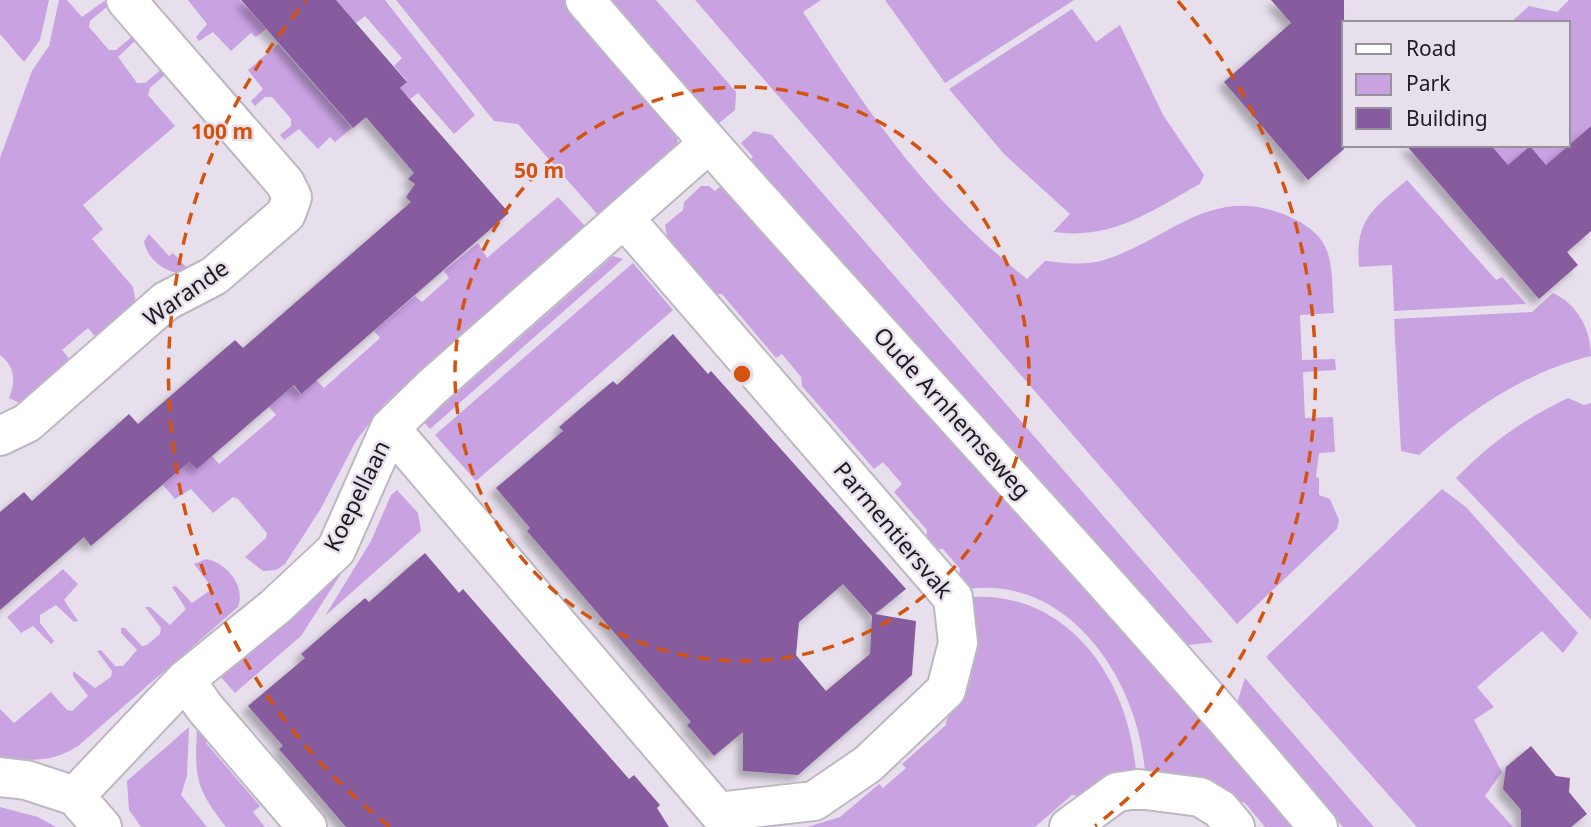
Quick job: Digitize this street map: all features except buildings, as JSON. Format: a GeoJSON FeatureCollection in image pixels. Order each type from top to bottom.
{"type":"FeatureCollection","features":[{"type":"Feature","properties":{"kind":"street","name":"Warande"},"geometry":{"type":"LineString","coordinates":[[0,436],[27,423],[166,301],[214,276],[286,214],[292,197],[285,183],[126,0]]}},
{"type":"Feature","properties":{"kind":"street","name":"Oude Arnhemseweg"},"geometry":{"type":"LineString","coordinates":[[585,0],[708,144],[1200,686],[1318,827]]}},
{"type":"Feature","properties":{"kind":"street","name":"Koepellaan"},"geometry":{"type":"LineString","coordinates":[[75,796],[186,680],[275,607],[336,550],[390,428],[708,144]]}},
{"type":"Feature","properties":{"kind":"street","name":"Parmentiersvak"},"geometry":{"type":"LineString","coordinates":[[390,428],[718,819],[814,801],[868,764],[946,690],[958,643],[953,598],[624,218]]}},
{"type":"Feature","properties":{"kind":"street"},"geometry":{"type":"LineString","coordinates":[[186,680],[205,708],[307,827]]}},
{"type":"Feature","properties":{"kind":"street"},"geometry":{"type":"LineString","coordinates":[[0,777],[26,780],[75,796],[102,827]]}},
{"type":"Feature","properties":{"kind":"street"},"geometry":{"type":"LineString","coordinates":[[1069,827],[1095,805],[1117,792],[1138,789],[1200,797],[1220,809],[1235,827]]}},
{"type":"Feature","properties":{"kind":"green space"},"geometry":{"type":"Polygon","coordinates":[[[0,0],[49,0],[40,40],[24,62],[0,34],[0,0]]]}},
{"type":"Feature","properties":{"kind":"green space"},"geometry":{"type":"Polygon","coordinates":[[[59,0],[67,0],[82,17],[104,1],[108,6],[90,21],[89,27],[109,50],[116,50],[134,35],[137,39],[118,57],[137,83],[145,83],[163,68],[167,73],[150,88],[148,95],[175,126],[83,205],[103,229],[92,239],[133,287],[136,303],[98,340],[88,328],[62,350],[72,362],[24,405],[9,398],[13,375],[9,364],[0,355],[0,158],[32,71],[49,46],[59,0]]]}},
{"type":"Feature","properties":{"kind":"green space"},"geometry":{"type":"Polygon","coordinates":[[[188,0],[240,0],[266,29],[256,37],[251,33],[231,51],[213,32],[199,41],[196,37],[207,24],[188,0]]]}},
{"type":"Feature","properties":{"kind":"green space"},"geometry":{"type":"Polygon","coordinates":[[[336,0],[385,0],[475,115],[454,134],[418,93],[410,99],[400,89],[407,81],[394,66],[402,58],[365,16],[356,23],[336,0]]]}},
{"type":"Feature","properties":{"kind":"green space"},"geometry":{"type":"Polygon","coordinates":[[[396,0],[566,0],[677,132],[678,147],[599,216],[518,124],[494,121],[396,0]]]}},
{"type":"Feature","properties":{"kind":"green space"},"geometry":{"type":"Polygon","coordinates":[[[602,0],[656,0],[736,92],[735,110],[712,129],[602,0]]]}},
{"type":"Feature","properties":{"kind":"green space"},"geometry":{"type":"Polygon","coordinates":[[[695,0],[821,0],[803,12],[878,122],[903,155],[960,219],[1027,279],[1045,261],[1082,263],[1104,260],[1190,219],[1233,206],[1257,207],[1283,214],[1301,222],[1314,232],[1328,253],[1331,265],[1334,313],[1300,315],[1302,360],[1335,359],[1336,370],[1303,372],[1305,418],[1333,417],[1335,452],[1319,453],[1316,477],[1319,478],[1319,495],[1330,499],[1339,520],[1337,529],[1237,624],[695,0]]]}},
{"type":"Feature","properties":{"kind":"green space"},"geometry":{"type":"Polygon","coordinates":[[[885,0],[1074,0],[945,83],[885,0]]]}},
{"type":"Feature","properties":{"kind":"green space"},"geometry":{"type":"Polygon","coordinates":[[[1569,0],[1591,0],[1591,126],[1570,144],[1570,21],[1512,21],[1529,6],[1557,12],[1569,0]]]}},
{"type":"Feature","properties":{"kind":"green space"},"geometry":{"type":"Polygon","coordinates":[[[1072,9],[1096,42],[1120,25],[1163,115],[1204,175],[1200,184],[1147,214],[1130,222],[1094,232],[1053,232],[1070,214],[1004,154],[949,89],[1072,9]]]}},
{"type":"Feature","properties":{"kind":"green space"},"geometry":{"type":"Polygon","coordinates":[[[278,44],[352,128],[335,142],[330,137],[318,149],[299,129],[284,140],[280,135],[291,126],[291,119],[272,97],[265,97],[255,106],[251,101],[263,89],[248,70],[278,44]]]}},
{"type":"Feature","properties":{"kind":"green space"},"geometry":{"type":"Polygon","coordinates":[[[754,131],[772,135],[1213,642],[1189,645],[1185,649],[744,166],[753,157],[741,143],[754,131]]]}},
{"type":"Feature","properties":{"kind":"green space"},"geometry":{"type":"Polygon","coordinates":[[[1493,147],[1529,147],[1508,165],[1493,147]]]}},
{"type":"Feature","properties":{"kind":"green space"},"geometry":{"type":"Polygon","coordinates":[[[1531,147],[1567,147],[1546,165],[1531,147]]]}},
{"type":"Feature","properties":{"kind":"green space"},"geometry":{"type":"Polygon","coordinates":[[[1407,180],[1496,280],[1502,277],[1526,304],[1394,311],[1392,265],[1359,267],[1360,237],[1369,216],[1407,180]]]}},
{"type":"Feature","properties":{"kind":"green space"},"geometry":{"type":"Polygon","coordinates":[[[723,184],[1305,827],[1265,827],[1245,803],[1145,774],[1140,740],[1130,705],[1114,672],[1093,642],[1068,618],[1038,599],[1005,589],[968,589],[959,577],[960,569],[943,549],[936,549],[926,538],[927,530],[894,492],[902,484],[883,462],[874,469],[802,386],[801,377],[782,354],[776,358],[722,294],[714,294],[668,240],[665,225],[683,210],[684,202],[701,186],[709,186],[715,191],[723,184]]]}},
{"type":"Feature","properties":{"kind":"green space"},"geometry":{"type":"Polygon","coordinates":[[[558,197],[586,227],[385,403],[356,441],[320,510],[285,564],[276,570],[263,571],[245,557],[266,538],[267,533],[238,499],[233,497],[213,513],[191,489],[175,499],[163,485],[189,462],[197,469],[212,456],[219,464],[276,415],[269,407],[293,386],[300,394],[316,380],[324,388],[380,338],[374,331],[415,296],[422,302],[449,278],[444,271],[478,243],[487,258],[558,197]]]}},
{"type":"Feature","properties":{"kind":"green space"},"geometry":{"type":"Polygon","coordinates":[[[149,234],[169,256],[173,253],[191,272],[176,273],[155,262],[144,241],[149,234]]]}},
{"type":"Feature","properties":{"kind":"green space"},"geometry":{"type":"Polygon","coordinates":[[[613,256],[623,259],[430,429],[424,422],[613,256]]]}},
{"type":"Feature","properties":{"kind":"green space"},"geometry":{"type":"Polygon","coordinates":[[[633,263],[673,310],[476,481],[435,435],[633,263]]]}},
{"type":"Feature","properties":{"kind":"green space"},"geometry":{"type":"Polygon","coordinates":[[[1553,293],[1569,304],[1581,318],[1588,336],[1591,356],[1543,372],[1499,395],[1458,423],[1419,455],[1401,451],[1394,319],[1532,312],[1553,293]]]}},
{"type":"Feature","properties":{"kind":"green space"},"geometry":{"type":"Polygon","coordinates":[[[1568,398],[1584,405],[1591,403],[1591,620],[1456,478],[1508,433],[1568,398]]]}},
{"type":"Feature","properties":{"kind":"green space"},"geometry":{"type":"Polygon","coordinates":[[[376,487],[383,494],[357,549],[301,636],[235,693],[220,676],[376,487]]]}},
{"type":"Feature","properties":{"kind":"green space"},"geometry":{"type":"Polygon","coordinates":[[[1442,489],[1466,507],[1578,633],[1563,653],[1542,631],[1477,687],[1494,707],[1474,720],[1502,772],[1485,796],[1513,827],[1417,827],[1266,657],[1442,489]]]}},
{"type":"Feature","properties":{"kind":"green space"},"geometry":{"type":"Polygon","coordinates":[[[397,490],[418,513],[421,531],[325,616],[371,541],[391,495],[397,490]]]}},
{"type":"Feature","properties":{"kind":"green space"},"geometry":{"type":"Polygon","coordinates":[[[206,559],[221,565],[233,577],[239,591],[238,607],[78,746],[50,758],[0,757],[0,709],[14,723],[51,692],[67,710],[72,711],[88,696],[73,676],[73,671],[95,688],[111,677],[112,671],[97,651],[101,650],[115,666],[123,666],[137,650],[121,633],[121,628],[125,628],[142,646],[147,645],[160,634],[161,628],[145,607],[150,607],[170,625],[186,609],[172,587],[176,586],[192,603],[209,591],[210,585],[194,564],[206,559]]]}},
{"type":"Feature","properties":{"kind":"green space"},"geometry":{"type":"Polygon","coordinates":[[[63,569],[78,584],[64,600],[78,621],[74,622],[56,605],[40,615],[40,623],[54,641],[51,644],[33,626],[21,633],[7,617],[63,569]]]}},
{"type":"Feature","properties":{"kind":"green space"},"geometry":{"type":"Polygon","coordinates":[[[971,597],[1006,599],[1038,609],[1065,626],[1089,649],[1108,676],[1122,707],[1132,740],[1136,774],[1101,780],[1079,796],[1072,795],[1035,827],[807,827],[840,817],[879,784],[883,788],[906,768],[902,764],[946,725],[968,687],[973,666],[975,630],[971,597]]]}},
{"type":"Feature","properties":{"kind":"green space"},"geometry":{"type":"Polygon","coordinates":[[[1245,678],[1374,827],[1343,827],[1237,703],[1245,678]]]}},
{"type":"Feature","properties":{"kind":"green space"},"geometry":{"type":"Polygon","coordinates":[[[197,726],[206,736],[206,743],[260,806],[253,812],[265,827],[226,827],[215,813],[199,780],[196,758],[197,726]]]}},
{"type":"Feature","properties":{"kind":"green space"},"geometry":{"type":"Polygon","coordinates":[[[189,727],[187,776],[181,795],[207,827],[141,827],[129,810],[127,781],[189,727]]]}},
{"type":"Feature","properties":{"kind":"green space"},"geometry":{"type":"Polygon","coordinates":[[[0,807],[38,817],[56,827],[0,827],[0,807]]]}}]}
